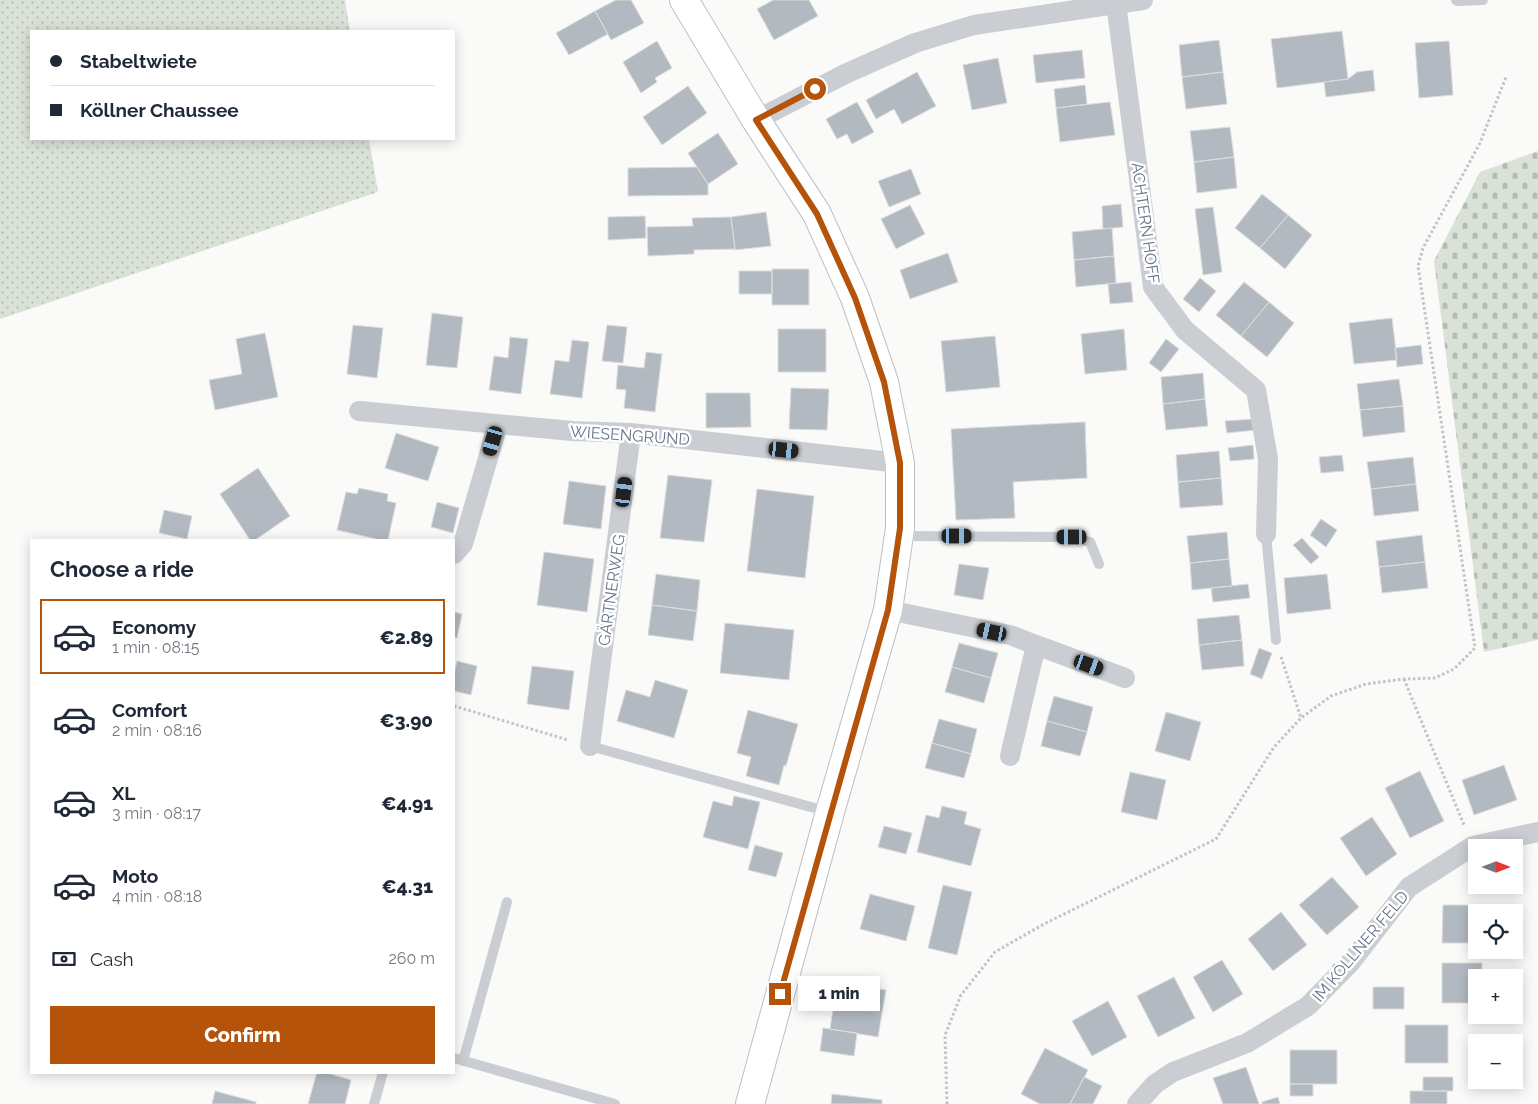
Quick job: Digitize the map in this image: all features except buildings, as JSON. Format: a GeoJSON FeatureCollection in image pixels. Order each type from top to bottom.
{"type":"FeatureCollection","features":[{"type":"Feature","properties":{"kind":"street"},"geometry":{"type":"LineString","coordinates":[[684,0],[756,120],[817,214],[855,298],[884,382],[900,463],[899,536],[888,610],[830,812],[750,1104]]}},
{"type":"Feature","properties":{"kind":"street"},"geometry":{"type":"LineString","coordinates":[[756,120],[845,74],[915,43],[974,25],[1143,0]]}},
{"type":"Feature","properties":{"kind":"street","name":"ACHTERN HOFF"},"geometry":{"type":"LineString","coordinates":[[1116,3],[1153,287],[1186,330],[1256,390],[1268,459],[1266,534]]}},
{"type":"Feature","properties":{"kind":"street","name":"WIESENGRUND"},"geometry":{"type":"LineString","coordinates":[[359,412],[572,431],[631,433],[900,463]]}},
{"type":"Feature","properties":{"kind":"street"},"geometry":{"type":"LineString","coordinates":[[455,553],[464,544],[498,424]]}},
{"type":"Feature","properties":{"kind":"street","name":"GÄRTNERWEG"},"geometry":{"type":"LineString","coordinates":[[590,746],[631,433]]}},
{"type":"Feature","properties":{"kind":"street"},"geometry":{"type":"LineString","coordinates":[[888,610],[1010,636],[1125,678]]}},
{"type":"Feature","properties":{"kind":"street"},"geometry":{"type":"LineString","coordinates":[[1010,756],[1036,645]]}},
{"type":"Feature","properties":{"kind":"street","name":"IM KÖLLNER FELD"},"geometry":{"type":"LineString","coordinates":[[1506,839],[1538,832]]}},
{"type":"Feature","properties":{"kind":"street","name":"IM KÖLLNER FELD"},"geometry":{"type":"LineString","coordinates":[[1137,1104],[1155,1084],[1174,1072],[1246,1044],[1308,1006],[1351,962],[1409,886],[1468,849]]}},
{"type":"Feature","properties":{"kind":"lane"},"geometry":{"type":"LineString","coordinates":[[1456,0],[1457,2],[1483,0]]}},
{"type":"Feature","properties":{"kind":"lane","name":"ACHTERN HOFF"},"geometry":{"type":"LineString","coordinates":[[1266,534],[1276,640]]}},
{"type":"Feature","properties":{"kind":"lane"},"geometry":{"type":"LineString","coordinates":[[899,536],[1072,537],[1090,542],[1099,564]]}},
{"type":"Feature","properties":{"kind":"lane"},"geometry":{"type":"LineString","coordinates":[[590,746],[830,812]]}},
{"type":"Feature","properties":{"kind":"lane"},"geometry":{"type":"LineString","coordinates":[[507,902],[459,1059],[615,1104]]}},
{"type":"Feature","properties":{"kind":"lane"},"geometry":{"type":"LineString","coordinates":[[374,1104],[382,1074]]}},
{"type":"Feature","properties":{"kind":"path"},"geometry":{"type":"LineString","coordinates":[[947,1104],[945,1035],[961,994],[995,952],[1044,924],[1216,839],[1274,747],[1301,718],[1331,696],[1366,684],[1404,679],[1435,678],[1454,669],[1475,648],[1418,266],[1423,248],[1480,143],[1506,77]]}},
{"type":"Feature","properties":{"kind":"path"},"geometry":{"type":"LineString","coordinates":[[1276,640],[1301,718]]}},
{"type":"Feature","properties":{"kind":"path"},"geometry":{"type":"LineString","coordinates":[[1404,679],[1470,839]]}},
{"type":"Feature","properties":{"kind":"path"},"geometry":{"type":"LineString","coordinates":[[455,706],[590,746]]}},
{"type":"Feature","properties":{"kind":"green space"},"geometry":{"type":"Polygon","coordinates":[[[0,0],[345,0],[350,30],[30,30],[30,140],[369,140],[378,192],[0,319],[0,0]]]}},
{"type":"Feature","properties":{"kind":"green space"},"geometry":{"type":"Polygon","coordinates":[[[1538,151],[1538,640],[1484,652],[1434,261],[1480,172],[1538,151]]]}},
{"type":"Feature","properties":{"kind":"route"},"geometry":{"type":"LineString","coordinates":[[780,994],[888,610],[900,528],[900,463],[884,382],[855,298],[817,214],[756,120],[815,89]]}}]}
